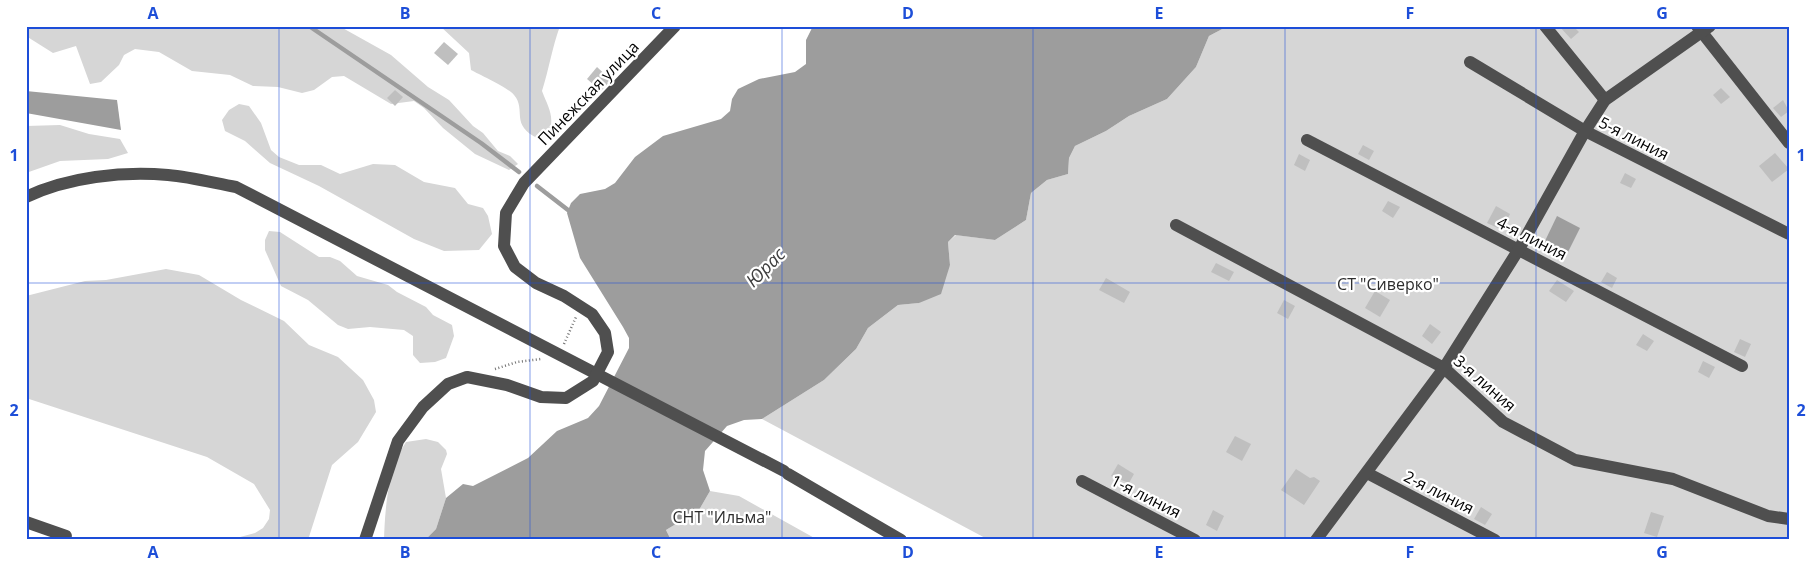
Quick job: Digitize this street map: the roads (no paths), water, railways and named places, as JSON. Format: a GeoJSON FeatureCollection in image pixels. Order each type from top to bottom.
{"type":"FeatureCollection","features":[{"type":"Feature","properties":{"kind":"street","name":"Пинежская улица"},"geometry":{"type":"LineString","coordinates":[[365,540],[398,441],[423,407],[448,384],[467,377],[507,385],[541,397],[566,398],[593,381],[608,352],[605,333],[592,314],[564,296],[536,283],[515,267],[504,246],[506,213],[524,183],[675,26]]}},
{"type":"Feature","properties":{"kind":"street"},"geometry":{"type":"LineString","coordinates":[[1545,26],[1605,100]]}},
{"type":"Feature","properties":{"kind":"street"},"geometry":{"type":"LineString","coordinates":[[1316,540],[1368,474],[1444,368],[1519,248],[1585,131],[1605,100],[1703,28],[1789,144]]}},
{"type":"Feature","properties":{"kind":"street","name":"5-я линия"},"geometry":{"type":"LineString","coordinates":[[1470,62],[1585,131],[1789,234]]}},
{"type":"Feature","properties":{"kind":"street","name":"4-я линия"},"geometry":{"type":"LineString","coordinates":[[1307,140],[1519,248],[1742,366]]}},
{"type":"Feature","properties":{"kind":"street"},"geometry":{"type":"LineString","coordinates":[[26,197],[83,179],[130,174],[169,175],[236,187],[565,351],[786,472],[901,540]]}},
{"type":"Feature","properties":{"kind":"street","name":"3-я линия"},"geometry":{"type":"LineString","coordinates":[[1176,225],[1444,368],[1503,422],[1575,460],[1674,479],[1768,516],[1789,520]]}},
{"type":"Feature","properties":{"kind":"street","name":"2-я линия"},"geometry":{"type":"LineString","coordinates":[[1368,474],[1495,540]]}},
{"type":"Feature","properties":{"kind":"street","name":"1-я линия"},"geometry":{"type":"LineString","coordinates":[[1082,481],[1195,540]]}},
{"type":"Feature","properties":{"kind":"street"},"geometry":{"type":"LineString","coordinates":[[26,522],[66,536],[65,540]]}},
{"type":"Feature","properties":{"kind":"water","name":"Юрас"},"geometry":{"type":"Polygon","coordinates":[[[813,26],[1228,26],[1209,36],[1196,67],[1167,99],[1129,116],[1106,131],[1075,146],[1069,158],[1068,174],[1047,180],[1031,193],[1026,220],[995,240],[955,235],[948,242],[950,265],[941,294],[919,303],[898,305],[868,328],[856,349],[824,380],[762,419],[744,420],[727,426],[705,451],[703,470],[710,491],[699,510],[666,530],[671,540],[425,540],[436,529],[446,498],[463,484],[473,486],[528,458],[557,431],[588,418],[599,406],[629,348],[629,338],[580,258],[567,213],[571,203],[580,194],[605,189],[615,183],[635,157],[663,136],[721,119],[730,111],[732,99],[738,89],[759,79],[795,72],[806,64],[806,40],[813,26]]]}},
{"type":"Feature","properties":{"kind":"water"},"geometry":{"type":"Polygon","coordinates":[[[26,91],[117,100],[121,130],[26,113],[26,91]]]}},
{"type":"Feature","properties":{"kind":"water"},"geometry":{"type":"Polygon","coordinates":[[[1557,216],[1580,228],[1566,256],[1544,243],[1557,216]]]}},
{"type":"Feature","properties":{"kind":"waterway"},"geometry":{"type":"LineString","coordinates":[[309,26],[481,143],[519,172]]}},
{"type":"Feature","properties":{"kind":"waterway"},"geometry":{"type":"LineString","coordinates":[[537,186],[568,210]]}},
{"type":"Feature","properties":{"kind":"park label","name":"СТ \"Сиверко\""},"geometry":{"type":"Point","coordinates":[1388,284]}},
{"type":"Feature","properties":{"kind":"park label","name":"СНТ \"Ильма\""},"geometry":{"type":"Point","coordinates":[722,517]}}]}
